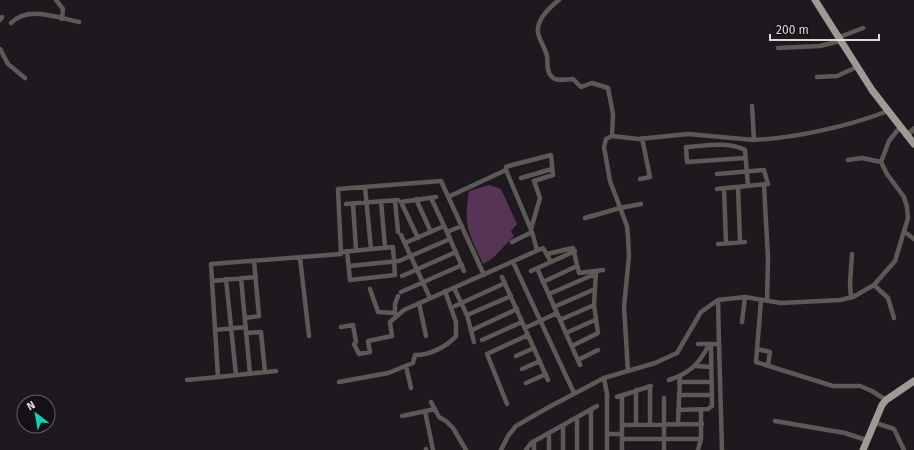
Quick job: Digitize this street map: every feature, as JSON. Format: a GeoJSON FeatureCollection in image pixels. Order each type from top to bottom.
{"type":"FeatureCollection","features":[{"type":"Feature","properties":{"kind":"main road"},"geometry":{"type":"LineString","coordinates":[[815,0],[857,67],[888,111],[914,144]]}},
{"type":"Feature","properties":{"kind":"main road"},"geometry":{"type":"LineString","coordinates":[[863,450],[873,422],[886,400],[914,381]]}},
{"type":"Feature","properties":{"kind":"street"},"geometry":{"type":"LineString","coordinates":[[56,0],[63,9],[62,19]]}},
{"type":"Feature","properties":{"kind":"street"},"geometry":{"type":"LineString","coordinates":[[559,0],[544,16],[538,26],[538,33],[546,53],[547,68],[551,76],[554,78],[573,79],[581,87],[592,83],[608,88],[613,114],[612,136]]}},
{"type":"Feature","properties":{"kind":"street"},"geometry":{"type":"LineString","coordinates":[[11,23],[19,16],[30,14],[79,22]]}},
{"type":"Feature","properties":{"kind":"street"},"geometry":{"type":"LineString","coordinates":[[778,48],[820,46],[863,28]]}},
{"type":"Feature","properties":{"kind":"street"},"geometry":{"type":"LineString","coordinates":[[0,49],[8,64],[25,78]]}},
{"type":"Feature","properties":{"kind":"street"},"geometry":{"type":"LineString","coordinates":[[817,77],[837,76],[857,67]]}},
{"type":"Feature","properties":{"kind":"street"},"geometry":{"type":"LineString","coordinates":[[752,106],[754,140]]}},
{"type":"Feature","properties":{"kind":"street"},"geometry":{"type":"LineString","coordinates":[[628,371],[624,308],[629,256],[628,236],[627,226],[610,181],[604,147],[606,139],[612,136],[642,138],[688,134],[754,140],[810,132],[842,125],[888,111]]}},
{"type":"Feature","properties":{"kind":"street"},"geometry":{"type":"LineString","coordinates":[[501,450],[508,436],[521,423],[574,393],[628,371],[655,363],[677,353],[698,316],[707,306],[719,302],[745,299],[763,302],[793,303],[840,300],[851,297],[875,285],[895,261],[905,234],[908,218],[906,203],[898,187],[887,174],[881,162],[889,142],[903,131],[914,129]]}},
{"type":"Feature","properties":{"kind":"street"},"geometry":{"type":"LineString","coordinates":[[640,179],[650,177],[642,138]]}},
{"type":"Feature","properties":{"kind":"street"},"geometry":{"type":"LineString","coordinates":[[745,158],[687,162],[686,147],[737,146],[745,150],[748,186]]}},
{"type":"Feature","properties":{"kind":"street"},"geometry":{"type":"LineString","coordinates":[[448,197],[506,170],[506,167],[512,164],[550,155],[552,156],[552,176],[534,180],[540,198],[532,230],[512,242]]}},
{"type":"Feature","properties":{"kind":"street"},"geometry":{"type":"LineString","coordinates":[[848,160],[862,158],[881,162]]}},
{"type":"Feature","properties":{"kind":"street"},"geometry":{"type":"LineString","coordinates":[[521,178],[552,169]]}},
{"type":"Feature","properties":{"kind":"street"},"geometry":{"type":"LineString","coordinates":[[506,170],[532,230],[537,250]]}},
{"type":"Feature","properties":{"kind":"street"},"geometry":{"type":"LineString","coordinates":[[717,174],[764,170],[767,184],[768,259],[756,361],[833,386],[860,386],[872,391],[886,400]]}},
{"type":"Feature","properties":{"kind":"street"},"geometry":{"type":"LineString","coordinates":[[528,176],[539,201]]}},
{"type":"Feature","properties":{"kind":"street"},"geometry":{"type":"LineString","coordinates":[[341,252],[338,189],[440,180],[484,275]]}},
{"type":"Feature","properties":{"kind":"street"},"geometry":{"type":"LineString","coordinates":[[717,189],[767,184]]}},
{"type":"Feature","properties":{"kind":"street"},"geometry":{"type":"LineString","coordinates":[[365,187],[371,249]]}},
{"type":"Feature","properties":{"kind":"street"},"geometry":{"type":"LineString","coordinates":[[718,244],[742,242],[738,187]]}},
{"type":"Feature","properties":{"kind":"street"},"geometry":{"type":"LineString","coordinates":[[724,188],[726,243]]}},
{"type":"Feature","properties":{"kind":"street"},"geometry":{"type":"LineString","coordinates":[[418,238],[401,202],[403,200],[433,197],[464,271]]}},
{"type":"Feature","properties":{"kind":"street"},"geometry":{"type":"LineString","coordinates":[[416,199],[431,232]]}},
{"type":"Feature","properties":{"kind":"street"},"geometry":{"type":"LineString","coordinates":[[346,204],[396,200],[399,233],[430,298]]}},
{"type":"Feature","properties":{"kind":"street"},"geometry":{"type":"LineString","coordinates":[[381,202],[385,247]]}},
{"type":"Feature","properties":{"kind":"street"},"geometry":{"type":"LineString","coordinates":[[353,204],[356,250]]}},
{"type":"Feature","properties":{"kind":"street"},"geometry":{"type":"LineString","coordinates":[[585,218],[620,208],[641,204]]}},
{"type":"Feature","properties":{"kind":"street"},"geometry":{"type":"LineString","coordinates":[[405,243],[444,226]]}},
{"type":"Feature","properties":{"kind":"street"},"geometry":{"type":"LineString","coordinates":[[447,232],[462,226]]}},
{"type":"Feature","properties":{"kind":"street"},"geometry":{"type":"LineString","coordinates":[[905,234],[914,239]]}},
{"type":"Feature","properties":{"kind":"street"},"geometry":{"type":"LineString","coordinates":[[348,266],[394,261],[411,256],[450,239]]}},
{"type":"Feature","properties":{"kind":"street"},"geometry":{"type":"LineString","coordinates":[[218,377],[211,264],[300,258],[341,254],[341,252],[347,251],[393,247],[395,275],[350,280],[347,251]]}},
{"type":"Feature","properties":{"kind":"street"},"geometry":{"type":"LineString","coordinates":[[341,327],[353,325],[356,342],[354,344],[358,354],[362,355],[370,352],[368,341],[392,336],[390,322],[395,315],[419,303],[537,250],[544,248],[551,262]]}},
{"type":"Feature","properties":{"kind":"street"},"geometry":{"type":"LineString","coordinates":[[547,254],[573,248],[575,251]]}},
{"type":"Feature","properties":{"kind":"street"},"geometry":{"type":"LineString","coordinates":[[531,271],[575,251]]}},
{"type":"Feature","properties":{"kind":"street"},"geometry":{"type":"LineString","coordinates":[[575,251],[577,266],[580,274],[603,270]]}},
{"type":"Feature","properties":{"kind":"street"},"geometry":{"type":"LineString","coordinates":[[402,276],[456,252]]}},
{"type":"Feature","properties":{"kind":"street"},"geometry":{"type":"LineString","coordinates":[[851,297],[850,284],[852,254]]}},
{"type":"Feature","properties":{"kind":"street"},"geometry":{"type":"LineString","coordinates":[[300,258],[309,336]]}},
{"type":"Feature","properties":{"kind":"street"},"geometry":{"type":"LineString","coordinates":[[245,318],[259,316],[254,261]]}},
{"type":"Feature","properties":{"kind":"street"},"geometry":{"type":"LineString","coordinates":[[513,262],[574,393]]}},
{"type":"Feature","properties":{"kind":"street"},"geometry":{"type":"LineString","coordinates":[[402,292],[462,265]]}},
{"type":"Feature","properties":{"kind":"street"},"geometry":{"type":"LineString","coordinates":[[543,282],[577,266]]}},
{"type":"Feature","properties":{"kind":"street"},"geometry":{"type":"LineString","coordinates":[[537,268],[580,365]]}},
{"type":"Feature","properties":{"kind":"street"},"geometry":{"type":"LineString","coordinates":[[572,346],[597,335],[594,305],[596,272]]}},
{"type":"Feature","properties":{"kind":"street"},"geometry":{"type":"LineString","coordinates":[[549,294],[596,272]]}},
{"type":"Feature","properties":{"kind":"street"},"geometry":{"type":"LineString","coordinates":[[212,280],[256,276]]}},
{"type":"Feature","properties":{"kind":"street"},"geometry":{"type":"LineString","coordinates":[[502,277],[548,380]]}},
{"type":"Feature","properties":{"kind":"street"},"geometry":{"type":"LineString","coordinates":[[241,278],[250,374]]}},
{"type":"Feature","properties":{"kind":"street"},"geometry":{"type":"LineString","coordinates":[[226,279],[236,375]]}},
{"type":"Feature","properties":{"kind":"street"},"geometry":{"type":"LineString","coordinates":[[454,306],[505,283]]}},
{"type":"Feature","properties":{"kind":"street"},"geometry":{"type":"LineString","coordinates":[[875,285],[888,298],[894,318]]}},
{"type":"Feature","properties":{"kind":"street"},"geometry":{"type":"LineString","coordinates":[[454,288],[467,315],[474,342]]}},
{"type":"Feature","properties":{"kind":"street"},"geometry":{"type":"LineString","coordinates":[[370,289],[378,312],[395,315]]}},
{"type":"Feature","properties":{"kind":"street"},"geometry":{"type":"LineString","coordinates":[[554,307],[595,289]]}},
{"type":"Feature","properties":{"kind":"street"},"geometry":{"type":"LineString","coordinates":[[339,382],[372,377],[406,366],[414,362],[415,355],[445,345],[456,336],[456,322],[445,291]]}},
{"type":"Feature","properties":{"kind":"street"},"geometry":{"type":"LineString","coordinates":[[395,315],[394,304],[398,296]]}},
{"type":"Feature","properties":{"kind":"street"},"geometry":{"type":"LineString","coordinates":[[467,315],[511,296]]}},
{"type":"Feature","properties":{"kind":"street"},"geometry":{"type":"LineString","coordinates":[[742,322],[745,299]]}},
{"type":"Feature","properties":{"kind":"street"},"geometry":{"type":"LineString","coordinates":[[719,302],[722,450]]}},
{"type":"Feature","properties":{"kind":"street"},"geometry":{"type":"LineString","coordinates":[[419,303],[426,336]]}},
{"type":"Feature","properties":{"kind":"street"},"geometry":{"type":"LineString","coordinates":[[560,320],[594,305]]}},
{"type":"Feature","properties":{"kind":"street"},"geometry":{"type":"LineString","coordinates":[[472,330],[517,309]]}},
{"type":"Feature","properties":{"kind":"street"},"geometry":{"type":"LineString","coordinates":[[525,328],[557,313]]}},
{"type":"Feature","properties":{"kind":"street"},"geometry":{"type":"LineString","coordinates":[[566,333],[596,320]]}},
{"type":"Feature","properties":{"kind":"street"},"geometry":{"type":"LineString","coordinates":[[482,340],[522,322]]}},
{"type":"Feature","properties":{"kind":"street"},"geometry":{"type":"LineString","coordinates":[[215,330],[246,327]]}},
{"type":"Feature","properties":{"kind":"street"},"geometry":{"type":"LineString","coordinates":[[246,333],[261,332],[265,372]]}},
{"type":"Feature","properties":{"kind":"street"},"geometry":{"type":"LineString","coordinates":[[507,404],[487,354],[528,335]]}},
{"type":"Feature","properties":{"kind":"street"},"geometry":{"type":"LineString","coordinates":[[698,344],[719,344]]}},
{"type":"Feature","properties":{"kind":"street"},"geometry":{"type":"LineString","coordinates":[[679,379],[696,366],[710,345]]}},
{"type":"Feature","properties":{"kind":"street"},"geometry":{"type":"LineString","coordinates":[[678,410],[701,410],[711,407],[712,367],[710,345]]}},
{"type":"Feature","properties":{"kind":"street"},"geometry":{"type":"LineString","coordinates":[[516,356],[534,348]]}},
{"type":"Feature","properties":{"kind":"street"},"geometry":{"type":"LineString","coordinates":[[757,349],[769,351],[768,365]]}},
{"type":"Feature","properties":{"kind":"street"},"geometry":{"type":"LineString","coordinates":[[578,360],[598,350]]}},
{"type":"Feature","properties":{"kind":"street"},"geometry":{"type":"LineString","coordinates":[[522,369],[540,361]]}},
{"type":"Feature","properties":{"kind":"street"},"geometry":{"type":"LineString","coordinates":[[406,366],[411,388]]}},
{"type":"Feature","properties":{"kind":"street"},"geometry":{"type":"LineString","coordinates":[[696,366],[712,367]]}},
{"type":"Feature","properties":{"kind":"street"},"geometry":{"type":"LineString","coordinates":[[187,380],[276,371]]}},
{"type":"Feature","properties":{"kind":"street"},"geometry":{"type":"LineString","coordinates":[[526,383],[546,374]]}},
{"type":"Feature","properties":{"kind":"street"},"geometry":{"type":"LineString","coordinates":[[678,424],[679,379]]}},
{"type":"Feature","properties":{"kind":"street"},"geometry":{"type":"LineString","coordinates":[[669,380],[679,379],[712,382]]}},
{"type":"Feature","properties":{"kind":"street"},"geometry":{"type":"LineString","coordinates":[[605,380],[607,450]]}},
{"type":"Feature","properties":{"kind":"street"},"geometry":{"type":"LineString","coordinates":[[617,397],[651,386],[650,425]]}},
{"type":"Feature","properties":{"kind":"street"},"geometry":{"type":"LineString","coordinates":[[636,390],[636,425]]}},
{"type":"Feature","properties":{"kind":"street"},"geometry":{"type":"LineString","coordinates":[[622,395],[622,450]]}},
{"type":"Feature","properties":{"kind":"street"},"geometry":{"type":"LineString","coordinates":[[679,395],[712,395]]}},
{"type":"Feature","properties":{"kind":"street"},"geometry":{"type":"LineString","coordinates":[[664,398],[664,450]]}},
{"type":"Feature","properties":{"kind":"street"},"geometry":{"type":"LineString","coordinates":[[431,402],[440,419],[446,421],[453,428],[466,450]]}},
{"type":"Feature","properties":{"kind":"street"},"geometry":{"type":"LineString","coordinates":[[526,450],[534,441],[598,406]]}},
{"type":"Feature","properties":{"kind":"street"},"geometry":{"type":"LineString","coordinates":[[402,416],[435,409]]}},
{"type":"Feature","properties":{"kind":"street"},"geometry":{"type":"LineString","coordinates":[[591,410],[591,450]]}},
{"type":"Feature","properties":{"kind":"street"},"geometry":{"type":"LineString","coordinates":[[698,450],[702,439],[701,410]]}},
{"type":"Feature","properties":{"kind":"street"},"geometry":{"type":"LineString","coordinates":[[425,411],[433,450]]}},
{"type":"Feature","properties":{"kind":"street"},"geometry":{"type":"LineString","coordinates":[[577,417],[578,450]]}},
{"type":"Feature","properties":{"kind":"street"},"geometry":{"type":"LineString","coordinates":[[775,421],[845,433],[866,440]]}},
{"type":"Feature","properties":{"kind":"street"},"geometry":{"type":"LineString","coordinates":[[873,422],[894,429],[904,450]]}},
{"type":"Feature","properties":{"kind":"street"},"geometry":{"type":"LineString","coordinates":[[622,425],[702,424]]}},
{"type":"Feature","properties":{"kind":"street"},"geometry":{"type":"LineString","coordinates":[[562,426],[563,450]]}},
{"type":"Feature","properties":{"kind":"street"},"geometry":{"type":"LineString","coordinates":[[549,433],[549,450]]}},
{"type":"Feature","properties":{"kind":"street"},"geometry":{"type":"LineString","coordinates":[[607,434],[622,437],[702,439]]}},
{"type":"Feature","properties":{"kind":"street"},"geometry":{"type":"LineString","coordinates":[[534,441],[534,450]]}},
{"type":"Feature","properties":{"kind":"shaded area"},"geometry":{"type":"Polygon","coordinates":[[[489,185],[501,189],[517,224],[511,231],[514,236],[493,258],[483,264],[468,229],[467,203],[469,191],[489,185]]]}}]}
